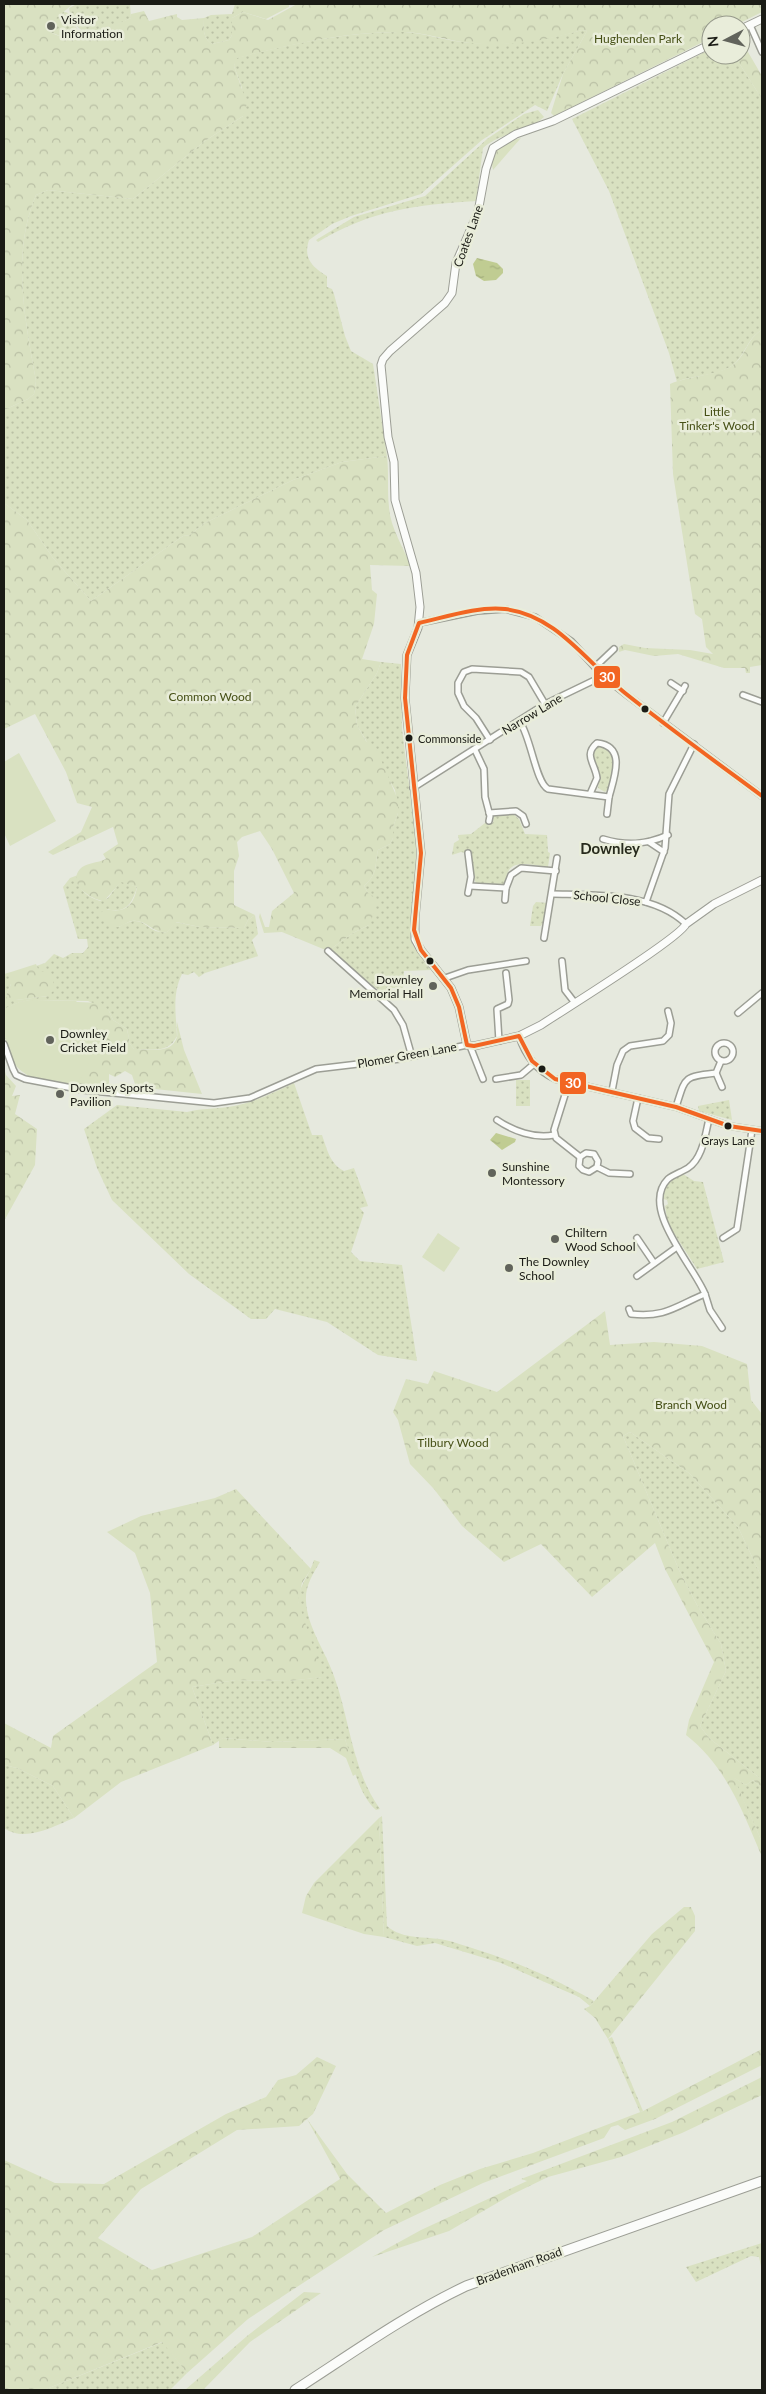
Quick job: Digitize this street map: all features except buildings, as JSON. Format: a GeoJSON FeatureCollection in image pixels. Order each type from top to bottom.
{"type":"FeatureCollection","features":[{"type":"Feature","properties":{"kind":"highway","name":"Bradenham Road"},"geometry":{"type":"LineString","coordinates":[[295,2390],[434,2301],[466,2286],[762,2181]]}},
{"type":"Feature","properties":{"kind":"street"},"geometry":{"type":"LineString","coordinates":[[751,27],[762,52]]}},
{"type":"Feature","properties":{"kind":"street","name":"Coates Lane"},"geometry":{"type":"LineString","coordinates":[[419,623],[416,573],[395,500],[394,462],[388,438],[380,377],[383,359],[445,303],[452,293],[456,263],[478,212],[492,148],[516,134],[560,118],[701,49]]}},
{"type":"Feature","properties":{"kind":"street"},"geometry":{"type":"LineString","coordinates":[[483,1080],[468,1045],[459,1007],[445,978],[434,967],[415,939],[421,853],[405,698],[407,655],[419,623],[477,611],[505,609],[535,617],[572,641],[603,676],[762,796]]}},
{"type":"Feature","properties":{"kind":"street"},"geometry":{"type":"LineString","coordinates":[[595,667],[614,649]]}},
{"type":"Feature","properties":{"kind":"street"},"geometry":{"type":"LineString","coordinates":[[490,740],[476,718],[464,706],[458,693],[458,683],[464,672],[472,669],[520,672],[529,677],[545,704]]}},
{"type":"Feature","properties":{"kind":"street","name":"Narrow Lane"},"geometry":{"type":"LineString","coordinates":[[413,788],[520,722],[545,704],[603,676]]}},
{"type":"Feature","properties":{"kind":"street"},"geometry":{"type":"LineString","coordinates":[[664,723],[684,688],[671,683]]}},
{"type":"Feature","properties":{"kind":"street"},"geometry":{"type":"LineString","coordinates":[[743,695],[762,702]]}},
{"type":"Feature","properties":{"kind":"street"},"geometry":{"type":"LineString","coordinates":[[520,722],[528,738],[538,777],[545,788],[609,797]]}},
{"type":"Feature","properties":{"kind":"street"},"geometry":{"type":"LineString","coordinates":[[590,794],[597,778],[589,752],[597,743],[604,744],[614,752],[618,763],[609,797],[608,814]]}},
{"type":"Feature","properties":{"kind":"street"},"geometry":{"type":"LineString","coordinates":[[646,902],[664,852],[668,835],[669,794],[694,744]]}},
{"type":"Feature","properties":{"kind":"street"},"geometry":{"type":"LineString","coordinates":[[475,750],[484,769],[485,797],[490,812],[489,821]]}},
{"type":"Feature","properties":{"kind":"street"},"geometry":{"type":"LineString","coordinates":[[490,812],[516,811],[522,816],[526,824]]}},
{"type":"Feature","properties":{"kind":"street"},"geometry":{"type":"LineString","coordinates":[[602,839],[626,845],[649,842],[668,835]]}},
{"type":"Feature","properties":{"kind":"street"},"geometry":{"type":"LineString","coordinates":[[649,842],[664,852]]}},
{"type":"Feature","properties":{"kind":"street"},"geometry":{"type":"LineString","coordinates":[[468,853],[470,886],[468,894]]}},
{"type":"Feature","properties":{"kind":"street"},"geometry":{"type":"LineString","coordinates":[[544,938],[553,894],[557,858]]}},
{"type":"Feature","properties":{"kind":"street"},"geometry":{"type":"LineString","coordinates":[[505,900],[506,888],[511,875],[517,869],[530,867],[556,870]]}},
{"type":"Feature","properties":{"kind":"street","name":"Plomer Green Lane"},"geometry":{"type":"LineString","coordinates":[[4,1044],[12,1069],[16,1075],[25,1079],[83,1090],[214,1103],[250,1098],[316,1070],[412,1056],[519,1036],[541,1025],[576,1003],[678,934],[686,924],[714,904],[762,880]]}},
{"type":"Feature","properties":{"kind":"street"},"geometry":{"type":"LineString","coordinates":[[470,886],[506,888]]}},
{"type":"Feature","properties":{"kind":"street","name":"School Close"},"geometry":{"type":"LineString","coordinates":[[553,894],[618,897],[646,902],[686,924]]}},
{"type":"Feature","properties":{"kind":"street"},"geometry":{"type":"LineString","coordinates":[[328,951],[394,1010],[403,1024],[412,1056]]}},
{"type":"Feature","properties":{"kind":"street"},"geometry":{"type":"LineString","coordinates":[[445,978],[468,970],[526,961]]}},
{"type":"Feature","properties":{"kind":"street"},"geometry":{"type":"LineString","coordinates":[[555,967],[562,963],[565,990],[576,1003]]}},
{"type":"Feature","properties":{"kind":"street"},"geometry":{"type":"LineString","coordinates":[[500,1041],[496,1014],[497,1009],[508,1004],[509,1000],[506,973]]}},
{"type":"Feature","properties":{"kind":"street"},"geometry":{"type":"LineString","coordinates":[[738,1013],[762,993]]}},
{"type":"Feature","properties":{"kind":"street"},"geometry":{"type":"LineString","coordinates":[[612,1091],[623,1051],[630,1046],[663,1041],[669,1035],[671,1024],[668,1011]]}},
{"type":"Feature","properties":{"kind":"street"},"geometry":{"type":"LineString","coordinates":[[519,1036],[524,1049],[534,1064],[547,1075],[676,1107],[709,1119],[762,1132]]}},
{"type":"Feature","properties":{"kind":"street"},"geometry":{"type":"LineString","coordinates":[[721,1061],[716,1073],[722,1087]]}},
{"type":"Feature","properties":{"kind":"street"},"geometry":{"type":"LineString","coordinates":[[496,1079],[521,1075],[534,1064]]}},
{"type":"Feature","properties":{"kind":"street"},"geometry":{"type":"LineString","coordinates":[[676,1107],[686,1080],[693,1075],[716,1073]]}},
{"type":"Feature","properties":{"kind":"street"},"geometry":{"type":"LineString","coordinates":[[554,1135],[569,1082]]}},
{"type":"Feature","properties":{"kind":"street"},"geometry":{"type":"LineString","coordinates":[[638,1098],[634,1113],[635,1128],[648,1138],[659,1139]]}},
{"type":"Feature","properties":{"kind":"street"},"geometry":{"type":"LineString","coordinates":[[709,1119],[696,1160],[688,1168],[668,1179],[662,1190],[660,1201],[663,1217],[677,1247],[692,1267],[705,1294],[710,1310],[722,1329]]}},
{"type":"Feature","properties":{"kind":"street"},"geometry":{"type":"LineString","coordinates":[[497,1120],[523,1132],[544,1136],[554,1135],[580,1157]]}},
{"type":"Feature","properties":{"kind":"street"},"geometry":{"type":"LineString","coordinates":[[722,1238],[737,1229],[752,1130]]}},
{"type":"Feature","properties":{"kind":"street"},"geometry":{"type":"LineString","coordinates":[[586,1153],[594,1154],[598,1161],[597,1167],[592,1171],[583,1170],[579,1166],[580,1157],[586,1153]]}},
{"type":"Feature","properties":{"kind":"street"},"geometry":{"type":"LineString","coordinates":[[597,1167],[609,1174],[630,1174]]}},
{"type":"Feature","properties":{"kind":"street"},"geometry":{"type":"LineString","coordinates":[[636,1238],[654,1264]]}},
{"type":"Feature","properties":{"kind":"street"},"geometry":{"type":"LineString","coordinates":[[637,1276],[677,1247]]}},
{"type":"Feature","properties":{"kind":"street"},"geometry":{"type":"LineString","coordinates":[[630,1314],[641,1316],[671,1312],[705,1294]]}},
{"type":"Feature","properties":{"kind":"street"},"geometry":{"type":"LineString","coordinates":[[671,1312],[672,1318]]}},
{"type":"Feature","properties":{"kind":"green space","name":"Hughenden Park"},"geometry":{"type":"Polygon","coordinates":[[[4,4],[73,4],[49,24],[50,32],[70,38],[101,31],[131,18],[131,14],[144,11],[149,21],[177,14],[177,17],[182,20],[204,18],[205,36],[212,44],[229,40],[232,35],[232,18],[243,12],[268,20],[297,4],[762,4],[762,12],[751,18],[751,15],[701,15],[701,43],[554,116],[551,113],[563,74],[587,31],[582,30],[537,41],[507,44],[477,44],[405,32],[384,32],[341,36],[299,43],[237,58],[234,66],[247,104],[243,116],[205,141],[133,199],[48,190],[36,195],[28,217],[24,240],[22,287],[36,381],[34,394],[28,399],[4,410],[4,4]]]}},
{"type":"Feature","properties":{"kind":"green space"},"geometry":{"type":"Polygon","coordinates":[[[77,4],[130,4],[131,18],[102,32],[88,34],[78,27],[71,16],[69,8],[77,4]]]}},
{"type":"Feature","properties":{"kind":"green space"},"geometry":{"type":"Polygon","coordinates":[[[235,4],[243,4],[243,12],[232,18],[232,35],[229,40],[212,44],[205,36],[204,18],[211,15],[232,14],[235,4]]]}},
{"type":"Feature","properties":{"kind":"green space"},"geometry":{"type":"Polygon","coordinates":[[[243,4],[289,4],[289,7],[266,19],[243,12],[243,4]]]}},
{"type":"Feature","properties":{"kind":"green space"},"geometry":{"type":"Polygon","coordinates":[[[62,11],[68,13],[77,29],[76,36],[60,36],[50,32],[49,24],[62,11]]]}},
{"type":"Feature","properties":{"kind":"green space"},"geometry":{"type":"Polygon","coordinates":[[[582,30],[587,31],[563,74],[547,111],[535,105],[482,140],[421,194],[351,216],[332,224],[309,240],[307,246],[308,257],[317,269],[327,276],[327,287],[332,289],[334,294],[351,351],[373,364],[387,456],[342,462],[293,480],[203,524],[190,535],[183,536],[91,601],[53,558],[27,520],[4,503],[4,410],[28,399],[34,394],[36,381],[22,287],[22,264],[28,217],[36,195],[48,190],[133,199],[205,141],[243,116],[242,88],[234,66],[236,58],[299,43],[341,36],[384,32],[405,32],[462,42],[493,44],[538,40],[582,30]]]}},
{"type":"Feature","properties":{"kind":"green space"},"geometry":{"type":"Polygon","coordinates":[[[701,54],[701,65],[740,65],[762,99],[762,330],[749,342],[737,361],[727,369],[677,382],[669,353],[609,191],[572,119],[701,54]]]}},
{"type":"Feature","properties":{"kind":"green space"},"geometry":{"type":"Polygon","coordinates":[[[751,57],[762,76],[762,99],[740,65],[751,65],[751,57]]]}},
{"type":"Feature","properties":{"kind":"green space"},"geometry":{"type":"Polygon","coordinates":[[[538,110],[544,117],[537,122],[498,139],[483,148],[476,201],[414,207],[394,211],[357,223],[318,242],[316,240],[354,217],[425,196],[487,139],[524,114],[538,110]]]}},
{"type":"Feature","properties":{"kind":"green space"},"geometry":{"type":"Polygon","coordinates":[[[521,138],[493,170],[492,163],[495,152],[503,144],[521,138]]]}},
{"type":"Feature","properties":{"kind":"green space","name":"Little Tinker's Wood"},"geometry":{"type":"Polygon","coordinates":[[[762,330],[762,665],[750,667],[750,673],[746,673],[745,668],[724,668],[678,654],[654,656],[625,650],[619,652],[619,647],[624,644],[645,648],[690,650],[713,654],[706,647],[702,619],[695,614],[673,474],[670,384],[720,371],[733,365],[741,357],[757,333],[762,330]]]}},
{"type":"Feature","properties":{"kind":"green space","name":"Common Wood"},"geometry":{"type":"Polygon","coordinates":[[[387,456],[390,514],[394,529],[411,566],[370,565],[372,590],[377,594],[374,624],[362,659],[381,662],[377,673],[355,707],[357,725],[366,741],[376,748],[398,800],[398,813],[393,827],[393,838],[390,844],[378,850],[374,873],[364,886],[368,893],[376,898],[374,913],[369,925],[353,933],[328,951],[282,932],[264,933],[259,917],[260,913],[265,927],[269,927],[272,911],[294,893],[272,849],[260,831],[242,837],[237,842],[239,856],[234,871],[234,905],[255,915],[248,920],[244,928],[200,927],[176,922],[167,932],[162,932],[137,921],[132,921],[119,927],[112,926],[100,913],[106,909],[118,910],[127,907],[131,904],[136,894],[137,887],[121,882],[104,901],[87,894],[78,885],[76,880],[82,867],[106,859],[103,854],[118,844],[113,827],[53,855],[48,852],[81,832],[92,807],[77,803],[66,772],[35,714],[4,729],[4,503],[27,520],[53,558],[91,601],[183,536],[190,535],[203,524],[293,480],[342,462],[387,456]]]}},
{"type":"Feature","properties":{"kind":"green space"},"geometry":{"type":"Polygon","coordinates":[[[381,662],[401,664],[402,729],[417,848],[412,934],[416,948],[431,970],[404,971],[403,988],[392,988],[385,995],[328,951],[353,933],[369,925],[368,893],[364,886],[374,873],[378,850],[390,844],[393,838],[393,827],[398,813],[395,790],[357,725],[355,707],[377,673],[381,662]]]}},
{"type":"Feature","properties":{"kind":"green space"},"geometry":{"type":"Polygon","coordinates":[[[596,746],[606,746],[616,758],[610,787],[605,792],[598,788],[600,773],[592,756],[596,746]]]}},
{"type":"Feature","properties":{"kind":"green space"},"geometry":{"type":"Polygon","coordinates":[[[19,753],[56,821],[10,846],[4,833],[4,762],[19,753]]]}},
{"type":"Feature","properties":{"kind":"green space"},"geometry":{"type":"Polygon","coordinates":[[[513,814],[519,819],[525,834],[547,835],[548,852],[550,853],[548,867],[527,864],[516,865],[509,870],[504,885],[476,883],[473,876],[471,854],[461,852],[452,855],[454,843],[459,840],[458,835],[471,834],[485,823],[493,823],[494,816],[513,814]]]}},
{"type":"Feature","properties":{"kind":"green space"},"geometry":{"type":"Polygon","coordinates":[[[78,875],[79,885],[84,892],[100,901],[108,898],[121,881],[137,887],[133,899],[127,907],[118,910],[106,909],[119,927],[128,922],[135,921],[160,932],[167,932],[175,922],[200,927],[244,928],[248,920],[255,915],[258,934],[252,940],[258,956],[205,973],[199,977],[194,972],[188,975],[182,974],[176,997],[177,1036],[169,1046],[164,1048],[134,1049],[130,1044],[127,1029],[113,1020],[109,1011],[88,1001],[31,1000],[20,1002],[4,1009],[4,974],[11,972],[11,984],[6,996],[16,1000],[48,996],[36,966],[45,963],[54,954],[63,958],[72,953],[83,953],[88,947],[87,939],[78,939],[63,887],[70,878],[78,875]]]}},
{"type":"Feature","properties":{"kind":"green space"},"geometry":{"type":"Polygon","coordinates":[[[536,902],[548,903],[545,920],[541,926],[530,926],[533,906],[536,902]]]}},
{"type":"Feature","properties":{"kind":"green space"},"geometry":{"type":"Polygon","coordinates":[[[36,964],[39,971],[51,973],[55,989],[48,996],[8,1001],[6,996],[11,984],[11,972],[36,964]]]}},
{"type":"Feature","properties":{"kind":"green space"},"geometry":{"type":"Polygon","coordinates":[[[31,1000],[101,1003],[109,1011],[113,1020],[127,1029],[130,1044],[134,1049],[158,1050],[170,1047],[177,1037],[177,1022],[184,1050],[202,1094],[136,1087],[132,1075],[125,1071],[115,1077],[109,1074],[109,1084],[106,1089],[74,1086],[28,1076],[14,1062],[4,1035],[4,1009],[20,1002],[31,1000]]]}},
{"type":"Feature","properties":{"kind":"green space","name":"Downley Cricket Field"},"geometry":{"type":"Polygon","coordinates":[[[31,1000],[76,1001],[82,1008],[89,1023],[92,1047],[86,1069],[78,1080],[65,1083],[35,1077],[26,1074],[13,1062],[5,1036],[4,1009],[20,1002],[31,1000]]]}},
{"type":"Feature","properties":{"kind":"green space"},"geometry":{"type":"Polygon","coordinates":[[[4,1068],[6,1075],[16,1086],[12,1096],[20,1095],[15,1114],[37,1129],[35,1165],[4,1221],[4,1068]]]}},
{"type":"Feature","properties":{"kind":"green space"},"geometry":{"type":"Polygon","coordinates":[[[516,1080],[530,1080],[530,1106],[516,1106],[516,1080]]]}},
{"type":"Feature","properties":{"kind":"green space"},"geometry":{"type":"Polygon","coordinates":[[[294,1083],[312,1135],[322,1135],[330,1156],[339,1168],[344,1171],[354,1168],[368,1206],[360,1208],[364,1213],[351,1252],[360,1261],[402,1265],[417,1361],[378,1355],[327,1322],[275,1309],[266,1319],[251,1319],[189,1274],[112,1200],[97,1168],[84,1129],[117,1105],[187,1112],[228,1107],[257,1099],[294,1083]]]}},
{"type":"Feature","properties":{"kind":"green space"},"geometry":{"type":"Polygon","coordinates":[[[729,1100],[732,1120],[699,1111],[698,1106],[729,1100]]]}},
{"type":"Feature","properties":{"kind":"green space"},"geometry":{"type":"Polygon","coordinates":[[[683,1174],[694,1181],[703,1182],[724,1262],[697,1269],[668,1224],[665,1206],[668,1204],[667,1200],[663,1199],[665,1190],[672,1180],[683,1174]]]}},
{"type":"Feature","properties":{"kind":"green space"},"geometry":{"type":"Polygon","coordinates":[[[438,1233],[460,1248],[444,1272],[422,1257],[438,1233]]]}},
{"type":"Feature","properties":{"kind":"green space"},"geometry":{"type":"Polygon","coordinates":[[[605,1311],[610,1345],[654,1342],[702,1346],[747,1364],[751,1400],[762,1414],[762,1578],[738,1527],[689,1473],[630,1432],[623,1436],[679,1570],[697,1605],[721,1644],[726,1671],[700,1726],[709,1738],[762,1780],[762,1788],[753,1780],[746,1785],[734,1778],[762,1842],[762,1857],[740,1807],[723,1775],[700,1747],[686,1735],[689,1720],[714,1662],[665,1569],[655,1543],[592,1597],[541,1544],[504,1562],[462,1526],[434,1489],[410,1464],[398,1420],[393,1412],[406,1379],[428,1384],[434,1371],[497,1392],[605,1311]]]}},
{"type":"Feature","properties":{"kind":"green space"},"geometry":{"type":"Polygon","coordinates":[[[630,1432],[689,1473],[738,1527],[762,1578],[762,1780],[709,1738],[700,1726],[726,1671],[721,1644],[697,1605],[679,1570],[623,1436],[630,1432]]]}},
{"type":"Feature","properties":{"kind":"green space"},"geometry":{"type":"Polygon","coordinates":[[[236,1489],[311,1569],[302,1583],[298,1601],[323,1677],[289,1681],[236,1680],[192,1687],[213,1745],[121,1782],[74,1818],[53,1786],[17,1768],[4,1765],[4,1723],[51,1748],[53,1736],[157,1662],[150,1593],[135,1553],[107,1532],[141,1516],[215,1498],[236,1489]]]}},
{"type":"Feature","properties":{"kind":"green space"},"geometry":{"type":"Polygon","coordinates":[[[314,1560],[320,1562],[307,1590],[307,1611],[313,1630],[331,1667],[363,1778],[380,1809],[376,1810],[360,1787],[345,1739],[273,1742],[223,1738],[213,1745],[192,1687],[236,1680],[289,1681],[322,1677],[304,1626],[298,1599],[314,1560]]]}},
{"type":"Feature","properties":{"kind":"green space"},"geometry":{"type":"Polygon","coordinates":[[[223,1738],[273,1742],[345,1739],[356,1774],[353,1776],[346,1758],[330,1748],[219,1748],[219,1740],[223,1738]]]}},
{"type":"Feature","properties":{"kind":"green space"},"geometry":{"type":"Polygon","coordinates":[[[4,1765],[17,1768],[53,1786],[74,1818],[49,1829],[30,1834],[12,1832],[4,1828],[4,1765]]]}},
{"type":"Feature","properties":{"kind":"green space"},"geometry":{"type":"Polygon","coordinates":[[[733,1777],[746,1785],[753,1780],[762,1788],[762,1842],[733,1777]]]}},
{"type":"Feature","properties":{"kind":"green space"},"geometry":{"type":"Polygon","coordinates":[[[382,1816],[387,1926],[400,1934],[449,1941],[521,1965],[551,1978],[594,2001],[590,2006],[579,1997],[501,1963],[435,1943],[417,1946],[384,1937],[379,1818],[382,1816]]]}},
{"type":"Feature","properties":{"kind":"green space"},"geometry":{"type":"Polygon","coordinates":[[[379,1818],[384,1937],[364,1934],[302,1913],[306,1896],[314,1883],[379,1818]]]}},
{"type":"Feature","properties":{"kind":"green space"},"geometry":{"type":"Polygon","coordinates":[[[684,1907],[691,1907],[695,1916],[695,1931],[608,2039],[595,2018],[584,2009],[590,2006],[652,1934],[684,1907]]]}},
{"type":"Feature","properties":{"kind":"green space"},"geometry":{"type":"Polygon","coordinates":[[[612,2037],[643,2111],[640,2112],[608,2039],[612,2037]]]}},
{"type":"Feature","properties":{"kind":"green space"},"geometry":{"type":"Polygon","coordinates":[[[762,2049],[762,2065],[655,2119],[625,2130],[618,2125],[611,2127],[604,2138],[483,2183],[384,2230],[248,2319],[187,2373],[162,2342],[44,2390],[4,2390],[4,2160],[55,2183],[104,2184],[226,2114],[266,2097],[278,2080],[296,2075],[317,2057],[336,2066],[313,2114],[307,2119],[347,2174],[386,2213],[440,2185],[480,2169],[533,2153],[643,2111],[762,2049]],[[307,2119],[299,2126],[237,2130],[141,2189],[98,2238],[152,2270],[252,2237],[340,2179],[307,2119]]]}},
{"type":"Feature","properties":{"kind":"green space"},"geometry":{"type":"Polygon","coordinates":[[[762,2077],[762,2095],[682,2133],[621,2157],[548,2177],[511,2195],[449,2231],[372,2257],[421,2230],[527,2181],[521,2179],[672,2122],[762,2077]]]}},
{"type":"Feature","properties":{"kind":"green space"},"geometry":{"type":"Polygon","coordinates":[[[762,2243],[762,2271],[759,2257],[751,2256],[696,2282],[686,2267],[762,2243]]]}},
{"type":"Feature","properties":{"kind":"green space"},"geometry":{"type":"Polygon","coordinates":[[[304,2292],[321,2293],[250,2342],[203,2390],[185,2390],[247,2336],[304,2292]]]}},
{"type":"Feature","properties":{"kind":"green space"},"geometry":{"type":"Polygon","coordinates":[[[163,2342],[187,2373],[170,2390],[44,2390],[163,2342]]]}},
{"type":"Feature","properties":{"kind":"water"},"geometry":{"type":"Polygon","coordinates":[[[477,258],[497,263],[503,269],[503,273],[496,280],[484,281],[476,276],[473,264],[477,258]]]}},
{"type":"Feature","properties":{"kind":"water"},"geometry":{"type":"Polygon","coordinates":[[[496,1133],[516,1139],[515,1142],[502,1150],[490,1140],[496,1133]]]}},
{"type":"Feature","properties":{"kind":"transit line","name":"30"},"geometry":{"type":"LineString","coordinates":[[762,796],[625,693],[570,642],[540,620],[524,613],[495,608],[419,623],[407,655],[405,698],[421,853],[414,930],[421,950],[451,988],[459,1007],[467,1045],[474,1046],[519,1036],[532,1061],[555,1079],[676,1107],[729,1126],[762,1131]]}},
{"type":"Feature","properties":{"kind":"place","name":"Visitor Information"},"geometry":{"type":"Point","coordinates":[51,26]}},
{"type":"Feature","properties":{"kind":"place","name":"Commonside"},"geometry":{"type":"Point","coordinates":[409,738]}},
{"type":"Feature","properties":{"kind":"place","name":"Downley Memorial Hall"},"geometry":{"type":"Point","coordinates":[433,986]}},
{"type":"Feature","properties":{"kind":"place","name":"Downley Cricket Field"},"geometry":{"type":"Point","coordinates":[50,1040]}},
{"type":"Feature","properties":{"kind":"place","name":"Downley Sports Pavilion"},"geometry":{"type":"Point","coordinates":[60,1094]}},
{"type":"Feature","properties":{"kind":"place","name":"Grays Lane"},"geometry":{"type":"Point","coordinates":[728,1126]}},
{"type":"Feature","properties":{"kind":"place","name":"Sunshine Montessory"},"geometry":{"type":"Point","coordinates":[492,1173]}},
{"type":"Feature","properties":{"kind":"place","name":"Chiltern Wood School"},"geometry":{"type":"Point","coordinates":[555,1239]}},
{"type":"Feature","properties":{"kind":"place","name":"The Downley School"},"geometry":{"type":"Point","coordinates":[509,1268]}},
{"type":"Feature","properties":{"kind":"district","name":"Downley"},"geometry":{"type":"Point","coordinates":[610,848]}},
{"type":"Feature","properties":{"kind":"park label","name":"Branch Wood"},"geometry":{"type":"Point","coordinates":[691,1404]}},
{"type":"Feature","properties":{"kind":"park label","name":"Tilbury Wood"},"geometry":{"type":"Point","coordinates":[453,1442]}}]}
